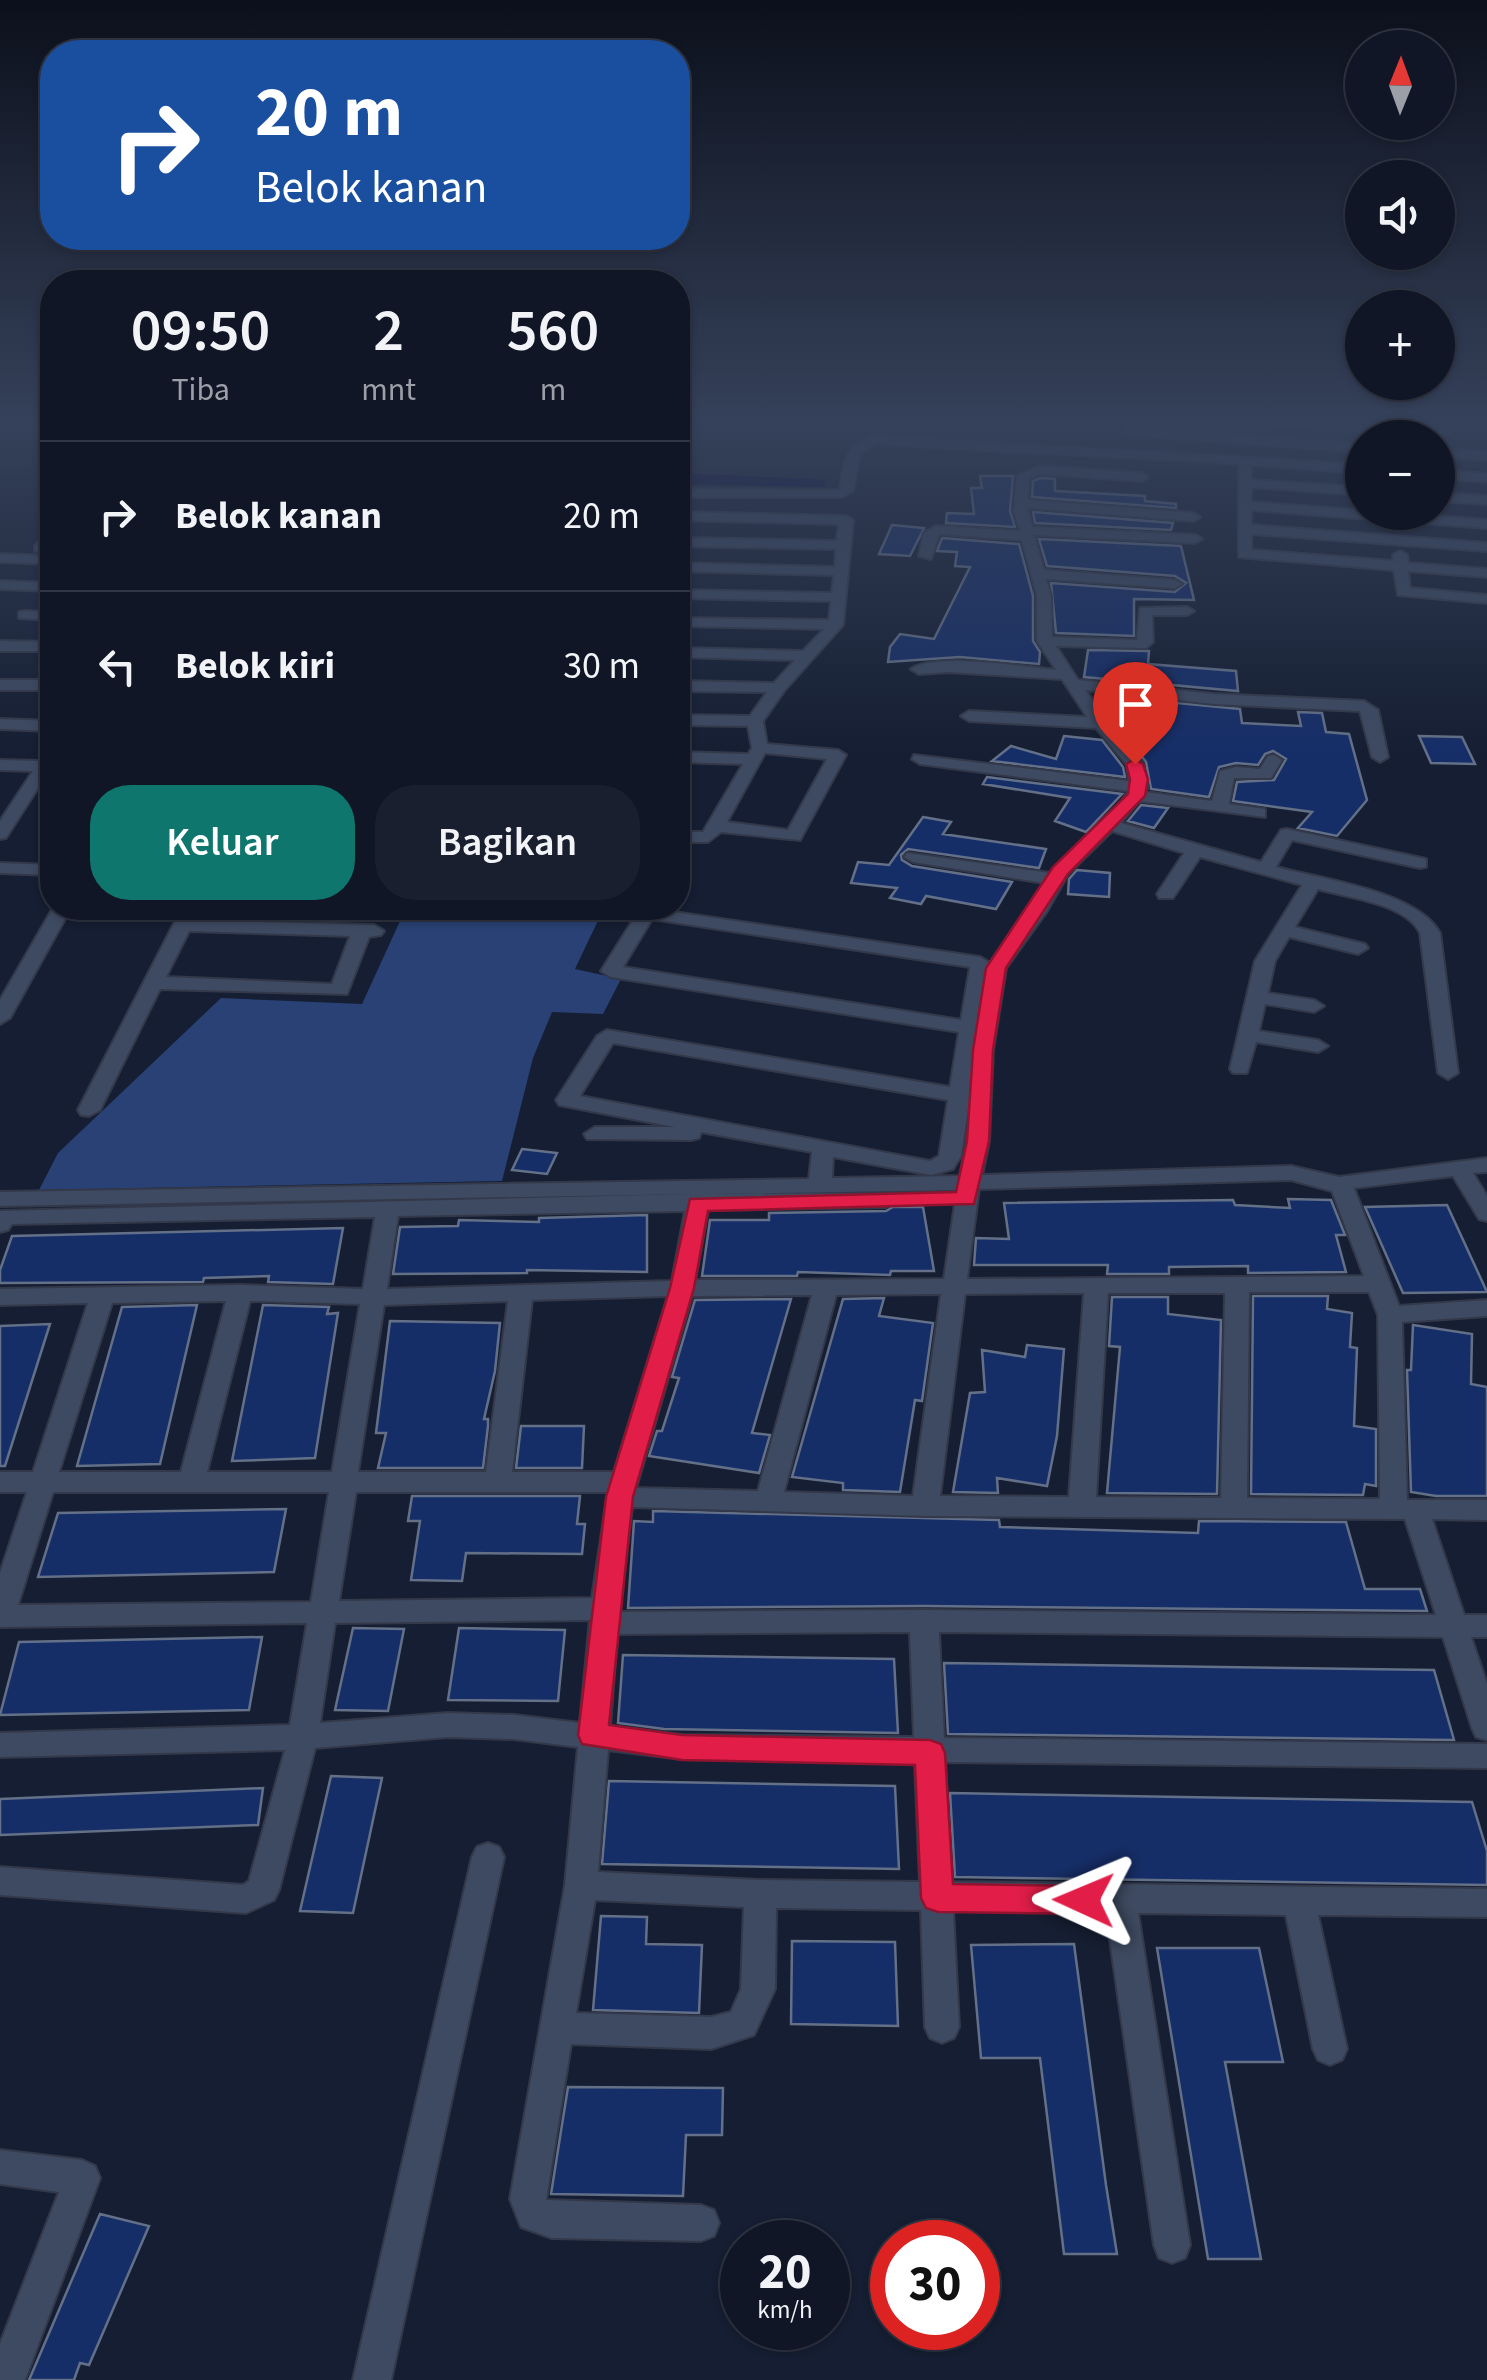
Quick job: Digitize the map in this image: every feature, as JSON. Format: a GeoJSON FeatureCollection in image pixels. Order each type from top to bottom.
{"type":"FeatureCollection","features":[{"type":"Feature","properties":{"kind":"street"},"geometry":{"type":"LineString","coordinates":[[690,837],[708,837],[716,826],[757,753],[755,722],[778,688],[836,625],[845,532]]}},
{"type":"Feature","properties":{"kind":"street"},"geometry":{"type":"LineString","coordinates":[[926,556],[931,532]]}},
{"type":"Feature","properties":{"kind":"street"},"geometry":{"type":"LineString","coordinates":[[999,532],[1195,539]]}},
{"type":"Feature","properties":{"kind":"street"},"geometry":{"type":"LineString","coordinates":[[1244,532],[1244,554],[1487,573]]}},
{"type":"Feature","properties":{"kind":"street"},"geometry":{"type":"LineString","coordinates":[[1296,532],[1487,547]]}},
{"type":"Feature","properties":{"kind":"street"},"geometry":{"type":"LineString","coordinates":[[1397,532],[1403,592],[1487,599]]}},
{"type":"Feature","properties":{"kind":"street"},"geometry":{"type":"LineString","coordinates":[[925,1506],[957,1287],[996,968],[1056,880],[1138,791],[1135,764],[1101,723],[1045,642],[1044,596],[1028,533]]}},
{"type":"Feature","properties":{"kind":"street"},"geometry":{"type":"LineString","coordinates":[[690,542],[844,545]]}},
{"type":"Feature","properties":{"kind":"street"},"geometry":{"type":"LineString","coordinates":[[0,548],[40,548]]}},
{"type":"Feature","properties":{"kind":"street"},"geometry":{"type":"LineString","coordinates":[[0,558],[40,560]]}},
{"type":"Feature","properties":{"kind":"street"},"geometry":{"type":"LineString","coordinates":[[690,567],[842,571]]}},
{"type":"Feature","properties":{"kind":"street"},"geometry":{"type":"LineString","coordinates":[[1039,574],[1175,584]]}},
{"type":"Feature","properties":{"kind":"street"},"geometry":{"type":"LineString","coordinates":[[0,585],[40,587]]}},
{"type":"Feature","properties":{"kind":"street"},"geometry":{"type":"LineString","coordinates":[[690,594],[839,597]]}},
{"type":"Feature","properties":{"kind":"street"},"geometry":{"type":"LineString","coordinates":[[1045,642],[1141,645],[1145,642],[1145,611],[1187,610]]}},
{"type":"Feature","properties":{"kind":"street"},"geometry":{"type":"LineString","coordinates":[[24,615],[40,616]]}},
{"type":"Feature","properties":{"kind":"street"},"geometry":{"type":"LineString","coordinates":[[690,622],[836,625]]}},
{"type":"Feature","properties":{"kind":"street"},"geometry":{"type":"LineString","coordinates":[[0,646],[40,647]]}},
{"type":"Feature","properties":{"kind":"street"},"geometry":{"type":"LineString","coordinates":[[690,652],[808,656]]}},
{"type":"Feature","properties":{"kind":"street"},"geometry":{"type":"LineString","coordinates":[[919,668],[949,666],[1214,698],[1364,706],[1370,710],[1380,757]]}},
{"type":"Feature","properties":{"kind":"street"},"geometry":{"type":"LineString","coordinates":[[0,685],[40,685]]}},
{"type":"Feature","properties":{"kind":"street"},"geometry":{"type":"LineString","coordinates":[[690,686],[778,688]]}},
{"type":"Feature","properties":{"kind":"street"},"geometry":{"type":"LineString","coordinates":[[969,716],[1101,723]]}},
{"type":"Feature","properties":{"kind":"street"},"geometry":{"type":"LineString","coordinates":[[690,720],[755,722]]}},
{"type":"Feature","properties":{"kind":"street"},"geometry":{"type":"LineString","coordinates":[[0,724],[40,726]]}},
{"type":"Feature","properties":{"kind":"street"},"geometry":{"type":"LineString","coordinates":[[690,756],[838,754],[794,836],[716,826]]}},
{"type":"Feature","properties":{"kind":"street"},"geometry":{"type":"LineString","coordinates":[[920,759],[1138,791],[1259,814]]}},
{"type":"Feature","properties":{"kind":"street"},"geometry":{"type":"LineString","coordinates":[[1219,808],[1226,776],[1236,772],[1265,774],[1274,760]]}},
{"type":"Feature","properties":{"kind":"street"},"geometry":{"type":"LineString","coordinates":[[0,766],[40,761]]}},
{"type":"Feature","properties":{"kind":"street"},"geometry":{"type":"LineString","coordinates":[[0,834],[7,816],[40,771]]}},
{"type":"Feature","properties":{"kind":"street"},"geometry":{"type":"LineString","coordinates":[[1107,824],[1392,904],[1428,926],[1448,1073]]}},
{"type":"Feature","properties":{"kind":"street"},"geometry":{"type":"LineString","coordinates":[[1266,870],[1288,834],[1420,863]]}},
{"type":"Feature","properties":{"kind":"street"},"geometry":{"type":"LineString","coordinates":[[1166,894],[1194,850]]}},
{"type":"Feature","properties":{"kind":"street"},"geometry":{"type":"LineString","coordinates":[[913,857],[1056,880]]}},
{"type":"Feature","properties":{"kind":"street"},"geometry":{"type":"LineString","coordinates":[[0,868],[40,870]]}},
{"type":"Feature","properties":{"kind":"street"},"geometry":{"type":"LineString","coordinates":[[1240,1068],[1266,962],[1313,882]]}},
{"type":"Feature","properties":{"kind":"street"},"geometry":{"type":"LineString","coordinates":[[690,919],[980,963],[950,1156],[945,1164],[930,1168],[566,1100],[607,1036],[959,1095]]}},
{"type":"Feature","properties":{"kind":"street"},"geometry":{"type":"LineString","coordinates":[[0,1018],[55,920]]}},
{"type":"Feature","properties":{"kind":"street"},"geometry":{"type":"LineString","coordinates":[[89,1110],[185,920]]}},
{"type":"Feature","properties":{"kind":"street"},"geometry":{"type":"LineString","coordinates":[[156,983],[340,990],[368,931],[235,920]]}},
{"type":"Feature","properties":{"kind":"street"},"geometry":{"type":"LineString","coordinates":[[643,920],[611,970],[969,1026]]}},
{"type":"Feature","properties":{"kind":"street"},"geometry":{"type":"LineString","coordinates":[[1284,930],[1358,948]]}},
{"type":"Feature","properties":{"kind":"street"},"geometry":{"type":"LineString","coordinates":[[1256,997],[1314,1006]]}},
{"type":"Feature","properties":{"kind":"street"},"geometry":{"type":"LineString","coordinates":[[1248,1035],[1318,1046]]}},
{"type":"Feature","properties":{"kind":"street"},"geometry":{"type":"LineString","coordinates":[[594,1134],[750,1133]]}},
{"type":"Feature","properties":{"kind":"street"},"geometry":{"type":"LineString","coordinates":[[820,1185],[823,1148]]}},
{"type":"Feature","properties":{"kind":"street"},"geometry":{"type":"LineString","coordinates":[[0,1200],[969,1192],[1341,1184],[1487,1166]]}},
{"type":"Feature","properties":{"kind":"street"},"geometry":{"type":"LineString","coordinates":[[1460,1170],[1487,1214]]}},
{"type":"Feature","properties":{"kind":"street"},"geometry":{"type":"LineString","coordinates":[[1341,1184],[1390,1315],[1404,1509],[1452,1625],[1487,1728]]}},
{"type":"Feature","properties":{"kind":"street"},"geometry":{"type":"LineString","coordinates":[[0,1225],[3,1217],[387,1212],[820,1185],[969,1192]]}},
{"type":"Feature","properties":{"kind":"street"},"geometry":{"type":"LineString","coordinates":[[699,1195],[682,1288],[622,1489],[604,1616],[581,1885],[528,2199],[534,2214],[552,2220],[701,2223]]}},
{"type":"Feature","properties":{"kind":"street"},"geometry":{"type":"LineString","coordinates":[[0,1881],[255,1897],[263,1890],[303,1737],[387,1212]]}},
{"type":"Feature","properties":{"kind":"street"},"geometry":{"type":"LineString","coordinates":[[1234,1509],[1237,1283]]}},
{"type":"Feature","properties":{"kind":"street"},"geometry":{"type":"LineString","coordinates":[[0,1298],[240,1293],[374,1297],[682,1288],[1380,1284]]}},
{"type":"Feature","properties":{"kind":"street"},"geometry":{"type":"LineString","coordinates":[[1082,1506],[1096,1287]]}},
{"type":"Feature","properties":{"kind":"street"},"geometry":{"type":"LineString","coordinates":[[768,1502],[826,1290]]}},
{"type":"Feature","properties":{"kind":"street"},"geometry":{"type":"LineString","coordinates":[[192,1479],[240,1293]]}},
{"type":"Feature","properties":{"kind":"street"},"geometry":{"type":"LineString","coordinates":[[498,1481],[521,1294]]}},
{"type":"Feature","properties":{"kind":"street"},"geometry":{"type":"LineString","coordinates":[[102,1296],[0,1616],[321,1614],[383,1610],[924,1621],[1487,1626]]}},
{"type":"Feature","properties":{"kind":"street"},"geometry":{"type":"LineString","coordinates":[[1390,1315],[1487,1308]]}},
{"type":"Feature","properties":{"kind":"street"},"geometry":{"type":"LineString","coordinates":[[0,1482],[498,1481],[768,1502],[1487,1510]]}},
{"type":"Feature","properties":{"kind":"street"},"geometry":{"type":"LineString","coordinates":[[924,1621],[942,2028]]}},
{"type":"Feature","properties":{"kind":"street"},"geometry":{"type":"LineString","coordinates":[[0,1746],[303,1737],[448,1725],[593,1735],[682,1747],[930,1753],[1487,1756]]}},
{"type":"Feature","properties":{"kind":"street"},"geometry":{"type":"LineString","coordinates":[[372,2380],[488,1857]]}},
{"type":"Feature","properties":{"kind":"street"},"geometry":{"type":"LineString","coordinates":[[581,1885],[938,1898],[1487,1903]]}},
{"type":"Feature","properties":{"kind":"street"},"geometry":{"type":"LineString","coordinates":[[555,2028],[711,2034],[742,2024],[758,1989],[760,1894]]}},
{"type":"Feature","properties":{"kind":"street"},"geometry":{"type":"LineString","coordinates":[[1299,1899],[1330,2049]]}},
{"type":"Feature","properties":{"kind":"street"},"geometry":{"type":"LineString","coordinates":[[1120,1901],[1172,2245]]}},
{"type":"Feature","properties":{"kind":"street"},"geometry":{"type":"LineString","coordinates":[[0,2167],[82,2178],[7,2376]]}},
{"type":"Feature","properties":{"kind":"shaded area"},"geometry":{"type":"Polygon","coordinates":[[[400,920],[598,920],[575,969],[621,979],[603,1014],[552,1012],[533,1058],[502,1181],[39,1190],[58,1153],[221,998],[362,1004],[400,920]]]}},
{"type":"Feature","properties":{"kind":"building"},"geometry":{"type":"Polygon","coordinates":[[[889,532],[922,532],[910,556],[879,554],[889,532]]]}},
{"type":"Feature","properties":{"kind":"building"},"geometry":{"type":"Polygon","coordinates":[[[942,538],[1019,544],[1033,596],[1033,641],[1040,652],[1039,664],[960,657],[888,662],[890,647],[900,634],[934,639],[970,567],[955,566],[957,552],[937,551],[942,538]]]}},
{"type":"Feature","properties":{"kind":"building"},"geometry":{"type":"Polygon","coordinates":[[[1039,539],[1181,546],[1194,600],[1134,599],[1134,636],[1056,633],[1051,583],[1175,592],[1186,583],[1175,576],[1047,566],[1039,539]]]}},
{"type":"Feature","properties":{"kind":"building"},"geometry":{"type":"Polygon","coordinates":[[[1088,650],[1149,651],[1148,664],[1236,671],[1238,691],[1084,677],[1088,650]]]}},
{"type":"Feature","properties":{"kind":"building"},"geometry":{"type":"Polygon","coordinates":[[[1114,697],[1240,709],[1242,723],[1301,726],[1298,712],[1322,713],[1326,732],[1349,734],[1367,800],[1337,836],[1298,828],[1312,812],[1233,801],[1237,782],[1274,780],[1286,759],[1273,751],[1265,754],[1258,765],[1236,763],[1219,767],[1209,797],[1151,789],[1146,762],[1115,722],[1114,697]]]}},
{"type":"Feature","properties":{"kind":"building"},"geometry":{"type":"Polygon","coordinates":[[[1064,736],[1102,740],[1123,767],[1125,777],[992,761],[1011,746],[1056,759],[1064,736]]]}},
{"type":"Feature","properties":{"kind":"building"},"geometry":{"type":"Polygon","coordinates":[[[1419,736],[1462,737],[1475,764],[1431,763],[1419,736]]]}},
{"type":"Feature","properties":{"kind":"building"},"geometry":{"type":"Polygon","coordinates":[[[987,777],[1122,794],[1086,832],[1055,821],[1070,798],[983,784],[987,777]]]}},
{"type":"Feature","properties":{"kind":"building"},"geometry":{"type":"Polygon","coordinates":[[[1141,805],[1168,808],[1154,828],[1128,821],[1141,805]]]}},
{"type":"Feature","properties":{"kind":"building"},"geometry":{"type":"Polygon","coordinates":[[[923,817],[951,822],[943,834],[1046,849],[1039,868],[908,849],[901,855],[912,866],[1012,882],[996,909],[926,896],[921,904],[890,898],[897,888],[851,883],[858,862],[889,865],[923,817]]]}},
{"type":"Feature","properties":{"kind":"building"},"geometry":{"type":"Polygon","coordinates":[[[1077,870],[1110,873],[1109,897],[1068,894],[1069,879],[1077,870]]]}},
{"type":"Feature","properties":{"kind":"building"},"geometry":{"type":"Polygon","coordinates":[[[522,1149],[557,1153],[547,1174],[512,1170],[522,1149]]]}},
{"type":"Feature","properties":{"kind":"building"},"geometry":{"type":"Polygon","coordinates":[[[1288,1199],[1331,1200],[1345,1235],[1336,1235],[1346,1272],[1248,1273],[1248,1266],[1169,1267],[1169,1274],[1107,1274],[1108,1265],[974,1265],[976,1238],[1009,1239],[1004,1203],[1233,1200],[1235,1205],[1290,1208],[1288,1199]]]}},
{"type":"Feature","properties":{"kind":"building"},"geometry":{"type":"Polygon","coordinates":[[[1447,1205],[1487,1292],[1403,1293],[1365,1207],[1447,1205]]]}},
{"type":"Feature","properties":{"kind":"building"},"geometry":{"type":"Polygon","coordinates":[[[893,1207],[923,1207],[934,1271],[891,1271],[890,1275],[798,1272],[797,1276],[702,1276],[710,1220],[769,1220],[769,1213],[886,1211],[893,1207]]]}},
{"type":"Feature","properties":{"kind":"building"},"geometry":{"type":"Polygon","coordinates":[[[647,1215],[647,1272],[393,1274],[400,1227],[458,1226],[459,1220],[539,1222],[539,1218],[647,1215]]]}},
{"type":"Feature","properties":{"kind":"building"},"geometry":{"type":"Polygon","coordinates":[[[343,1228],[333,1284],[268,1282],[269,1276],[204,1278],[203,1282],[0,1283],[0,1270],[12,1236],[343,1228]]]}},
{"type":"Feature","properties":{"kind":"building"},"geometry":{"type":"Polygon","coordinates":[[[1253,1296],[1328,1296],[1327,1309],[1352,1313],[1350,1347],[1357,1348],[1354,1426],[1376,1429],[1376,1486],[1365,1484],[1363,1495],[1251,1494],[1253,1296]]]}},
{"type":"Feature","properties":{"kind":"building"},"geometry":{"type":"Polygon","coordinates":[[[1112,1297],[1168,1297],[1168,1314],[1221,1320],[1217,1494],[1107,1493],[1120,1347],[1109,1346],[1112,1297]]]}},
{"type":"Feature","properties":{"kind":"building"},"geometry":{"type":"Polygon","coordinates":[[[884,1298],[879,1316],[933,1323],[922,1401],[915,1400],[900,1492],[843,1490],[843,1483],[792,1477],[843,1299],[884,1298]]]}},
{"type":"Feature","properties":{"kind":"building"},"geometry":{"type":"Polygon","coordinates":[[[791,1299],[752,1433],[770,1435],[759,1473],[649,1456],[657,1431],[662,1431],[679,1378],[672,1377],[695,1300],[791,1299]]]}},
{"type":"Feature","properties":{"kind":"building"},"geometry":{"type":"Polygon","coordinates":[[[197,1305],[160,1464],[77,1466],[122,1307],[197,1305]]]}},
{"type":"Feature","properties":{"kind":"building"},"geometry":{"type":"Polygon","coordinates":[[[263,1305],[329,1307],[327,1314],[338,1313],[315,1458],[232,1461],[263,1305]]]}},
{"type":"Feature","properties":{"kind":"building"},"geometry":{"type":"Polygon","coordinates":[[[390,1321],[500,1323],[484,1419],[488,1419],[488,1426],[483,1468],[378,1468],[386,1433],[376,1433],[390,1321]]]}},
{"type":"Feature","properties":{"kind":"building"},"geometry":{"type":"Polygon","coordinates":[[[50,1324],[5,1466],[0,1466],[0,1326],[50,1324]]]}},
{"type":"Feature","properties":{"kind":"building"},"geometry":{"type":"Polygon","coordinates":[[[1413,1325],[1472,1334],[1471,1384],[1487,1387],[1487,1496],[1411,1492],[1407,1370],[1411,1370],[1413,1325]]]}},
{"type":"Feature","properties":{"kind":"building"},"geometry":{"type":"Polygon","coordinates":[[[1027,1345],[1064,1349],[1057,1436],[1047,1486],[997,1478],[998,1493],[953,1492],[970,1393],[985,1392],[982,1350],[1025,1357],[1027,1345]]]}},
{"type":"Feature","properties":{"kind":"building"},"geometry":{"type":"Polygon","coordinates":[[[521,1426],[584,1426],[582,1468],[516,1468],[521,1426]]]}},
{"type":"Feature","properties":{"kind":"building"},"geometry":{"type":"Polygon","coordinates":[[[412,1496],[580,1496],[577,1524],[585,1524],[582,1554],[466,1553],[462,1581],[411,1580],[420,1521],[408,1521],[412,1496]]]}},
{"type":"Feature","properties":{"kind":"building"},"geometry":{"type":"Polygon","coordinates":[[[286,1509],[274,1572],[38,1577],[58,1513],[286,1509]]]}},
{"type":"Feature","properties":{"kind":"building"},"geometry":{"type":"Polygon","coordinates":[[[653,1511],[999,1520],[1000,1527],[1198,1533],[1199,1521],[1346,1522],[1365,1589],[1420,1589],[1427,1611],[924,1606],[628,1608],[634,1521],[653,1522],[653,1511]]]}},
{"type":"Feature","properties":{"kind":"building"},"geometry":{"type":"Polygon","coordinates":[[[353,1628],[404,1629],[388,1711],[335,1710],[353,1628]]]}},
{"type":"Feature","properties":{"kind":"building"},"geometry":{"type":"Polygon","coordinates":[[[459,1628],[565,1630],[558,1701],[448,1700],[459,1628]]]}},
{"type":"Feature","properties":{"kind":"building"},"geometry":{"type":"Polygon","coordinates":[[[262,1637],[249,1710],[0,1715],[19,1642],[262,1637]]]}},
{"type":"Feature","properties":{"kind":"building"},"geometry":{"type":"Polygon","coordinates":[[[623,1655],[894,1659],[898,1733],[664,1729],[618,1723],[623,1655]]]}},
{"type":"Feature","properties":{"kind":"building"},"geometry":{"type":"Polygon","coordinates":[[[944,1663],[1434,1670],[1454,1740],[948,1734],[944,1663]]]}},
{"type":"Feature","properties":{"kind":"building"},"geometry":{"type":"Polygon","coordinates":[[[331,1776],[382,1778],[353,1913],[300,1911],[331,1776]]]}},
{"type":"Feature","properties":{"kind":"building"},"geometry":{"type":"Polygon","coordinates":[[[609,1781],[895,1786],[899,1869],[602,1864],[609,1781]]]}},
{"type":"Feature","properties":{"kind":"building"},"geometry":{"type":"Polygon","coordinates":[[[263,1788],[258,1825],[0,1835],[0,1799],[263,1788]]]}},
{"type":"Feature","properties":{"kind":"building"},"geometry":{"type":"Polygon","coordinates":[[[950,1793],[1472,1802],[1487,1851],[1487,1885],[955,1877],[950,1793]]]}},
{"type":"Feature","properties":{"kind":"building"},"geometry":{"type":"Polygon","coordinates":[[[601,1916],[647,1917],[646,1944],[702,1945],[699,2013],[593,2010],[601,1916]]]}},
{"type":"Feature","properties":{"kind":"building"},"geometry":{"type":"Polygon","coordinates":[[[792,1941],[895,1942],[898,2026],[791,2024],[792,1941]]]}},
{"type":"Feature","properties":{"kind":"building"},"geometry":{"type":"Polygon","coordinates":[[[1074,1944],[1117,2254],[1064,2254],[1040,2058],[981,2058],[971,1945],[1074,1944]]]}},
{"type":"Feature","properties":{"kind":"building"},"geometry":{"type":"Polygon","coordinates":[[[1157,1948],[1259,1948],[1283,2062],[1225,2062],[1261,2259],[1208,2259],[1157,1948]]]}},
{"type":"Feature","properties":{"kind":"building"},"geometry":{"type":"Polygon","coordinates":[[[568,2087],[723,2088],[722,2135],[686,2135],[683,2196],[551,2194],[568,2087]]]}},
{"type":"Feature","properties":{"kind":"building"},"geometry":{"type":"Polygon","coordinates":[[[100,2214],[149,2226],[89,2365],[80,2363],[74,2380],[29,2380],[100,2214]]]}},
{"type":"Feature","properties":{"kind":"route"},"geometry":{"type":"LineString","coordinates":[[1084,1900],[938,1898],[930,1753],[682,1747],[620,1742],[593,1735],[620,1497],[682,1288],[698,1204],[966,1199],[972,1185],[978,1141],[983,1050],[996,968],[1038,911],[1060,871],[1137,796],[1139,779],[1135,764]]}}]}
